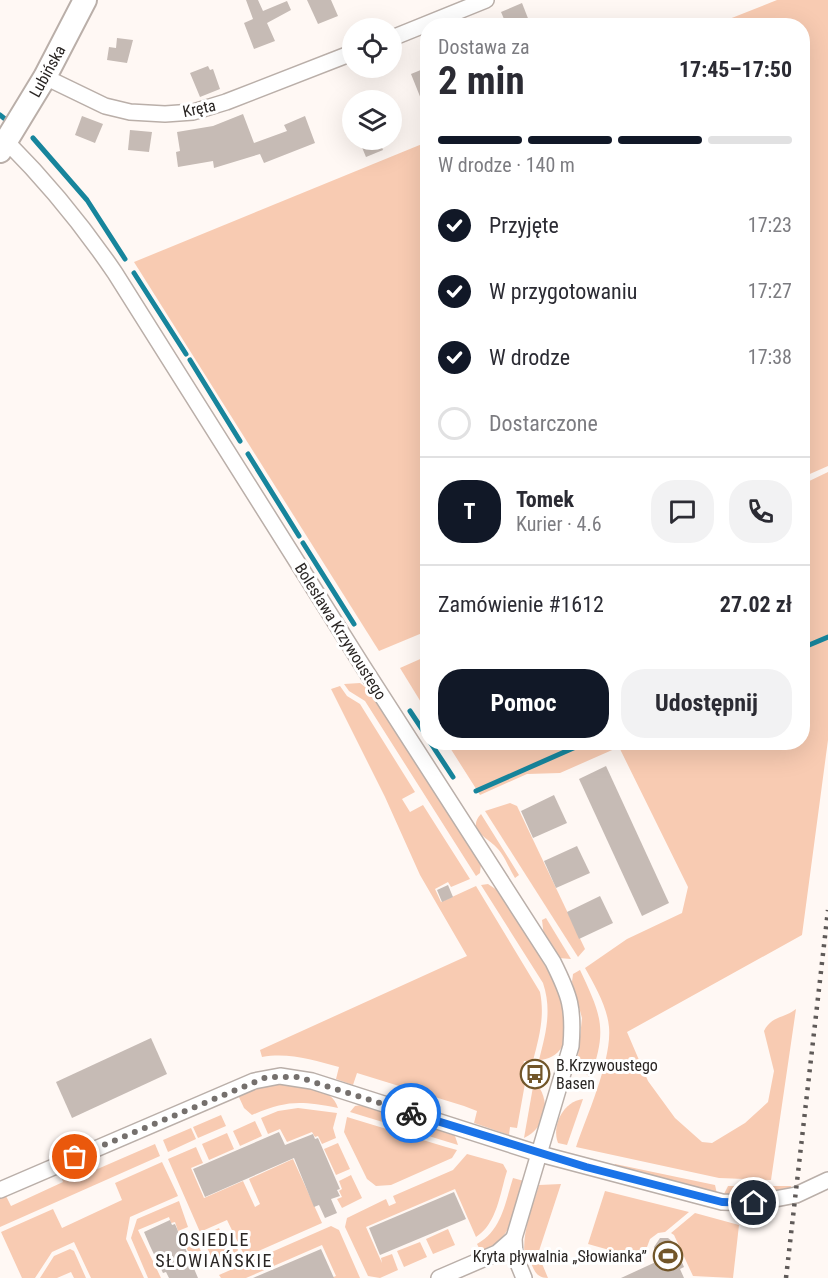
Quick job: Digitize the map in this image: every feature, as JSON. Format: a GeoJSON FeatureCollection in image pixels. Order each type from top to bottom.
{"type":"FeatureCollection","features":[{"type":"Feature","properties":{"kind":"main road","name":"Lubińska"},"geometry":{"type":"LineString","coordinates":[[2,145],[45,77],[85,0]]}},
{"type":"Feature","properties":{"kind":"street"},"geometry":{"type":"LineString","coordinates":[[441,18],[486,0]]}},
{"type":"Feature","properties":{"kind":"street"},"geometry":{"type":"LineString","coordinates":[[402,34],[420,27]]}},
{"type":"Feature","properties":{"kind":"street","name":"Kręta"},"geometry":{"type":"LineString","coordinates":[[45,77],[105,106],[130,112],[165,114],[193,112],[226,102],[342,57]]}},
{"type":"Feature","properties":{"kind":"street","name":"Bolesława Krzywoustego"},"geometry":{"type":"LineString","coordinates":[[2,145],[31,166],[115,273],[553,962],[566,989],[573,1016],[571,1046],[514,1238]]}},
{"type":"Feature","properties":{"kind":"street"},"geometry":{"type":"LineString","coordinates":[[0,1190],[254,1081],[280,1076],[305,1079],[540,1154],[722,1202],[754,1203],[796,1195],[828,1180]]}},
{"type":"Feature","properties":{"kind":"street"},"geometry":{"type":"LineString","coordinates":[[439,1278],[497,1253],[514,1238]]}},
{"type":"Feature","properties":{"kind":"street"},"geometry":{"type":"LineString","coordinates":[[514,1238],[515,1256],[524,1278]]}},
{"type":"Feature","properties":{"kind":"shaded area"},"geometry":{"type":"Polygon","coordinates":[[[777,0],[828,0],[828,466],[810,474],[810,18],[732,18],[777,0]]]}},
{"type":"Feature","properties":{"kind":"shaded area"},"geometry":{"type":"Polygon","coordinates":[[[420,145],[420,634],[379,651],[134,262],[420,145]]]}},
{"type":"Feature","properties":{"kind":"shaded area"},"geometry":{"type":"Polygon","coordinates":[[[828,472],[828,740],[802,935],[627,1032],[648,1081],[675,1118],[702,1142],[712,1143],[745,1123],[768,1102],[774,1071],[764,1031],[770,1022],[796,1009],[771,1180],[719,1178],[576,1147],[603,1071],[609,1040],[606,1011],[585,968],[627,939],[682,913],[688,887],[620,750],[810,750],[810,481],[828,472]]]}},
{"type":"Feature","properties":{"kind":"shaded area"},"geometry":{"type":"Polygon","coordinates":[[[420,659],[420,701],[400,668],[420,659]]]}},
{"type":"Feature","properties":{"kind":"shaded area"},"geometry":{"type":"Polygon","coordinates":[[[360,683],[369,690],[481,864],[480,873],[476,876],[365,701],[349,691],[344,684],[360,683]]]}},
{"type":"Feature","properties":{"kind":"shaded area"},"geometry":{"type":"Polygon","coordinates":[[[340,686],[347,696],[360,704],[415,792],[402,799],[410,812],[423,805],[470,879],[451,887],[448,882],[435,889],[441,902],[476,886],[540,992],[542,1018],[539,1035],[533,1061],[524,1061],[521,1076],[526,1078],[517,1128],[510,1127],[509,1135],[474,1123],[477,1111],[464,1106],[357,1073],[353,1085],[336,1079],[339,1067],[311,1059],[281,1055],[262,1057],[260,1050],[467,956],[420,875],[385,797],[331,689],[340,686]]]}},
{"type":"Feature","properties":{"kind":"shaded area"},"geometry":{"type":"Polygon","coordinates":[[[451,750],[612,750],[560,773],[527,774],[480,795],[451,750]]]}},
{"type":"Feature","properties":{"kind":"shaded area"},"geometry":{"type":"Polygon","coordinates":[[[510,803],[517,806],[585,949],[578,957],[485,811],[510,803]]]}},
{"type":"Feature","properties":{"kind":"shaded area"},"geometry":{"type":"Polygon","coordinates":[[[481,814],[519,875],[515,878],[500,851],[477,829],[477,820],[481,814]]]}},
{"type":"Feature","properties":{"kind":"shaded area"},"geometry":{"type":"Polygon","coordinates":[[[488,884],[497,890],[533,944],[546,966],[564,1010],[566,1030],[562,1047],[555,1055],[546,1059],[539,1060],[548,1012],[543,983],[481,885],[488,884]]]}},
{"type":"Feature","properties":{"kind":"shaded area"},"geometry":{"type":"Polygon","coordinates":[[[546,918],[571,959],[559,958],[544,937],[542,920],[546,918]]]}},
{"type":"Feature","properties":{"kind":"shaded area"},"geometry":{"type":"Polygon","coordinates":[[[580,970],[600,1022],[599,1047],[590,1078],[582,1069],[578,1056],[582,1018],[572,982],[573,974],[580,970]]]}},
{"type":"Feature","properties":{"kind":"shaded area"},"geometry":{"type":"Polygon","coordinates":[[[534,1081],[543,1096],[544,1112],[538,1127],[524,1138],[534,1081]]]}},
{"type":"Feature","properties":{"kind":"shaded area"},"geometry":{"type":"Polygon","coordinates":[[[281,1083],[306,1086],[322,1091],[335,1101],[338,1108],[294,1103],[252,1115],[244,1108],[238,1095],[257,1086],[281,1083]]]}},
{"type":"Feature","properties":{"kind":"shaded area"},"geometry":{"type":"Polygon","coordinates":[[[583,1099],[567,1145],[558,1143],[556,1129],[561,1115],[570,1104],[583,1099]]]}},
{"type":"Feature","properties":{"kind":"shaded area"},"geometry":{"type":"Polygon","coordinates":[[[361,1105],[454,1133],[458,1145],[350,1112],[355,1106],[361,1105]]]}},
{"type":"Feature","properties":{"kind":"shaded area"},"geometry":{"type":"Polygon","coordinates":[[[298,1108],[337,1113],[333,1128],[336,1138],[322,1144],[318,1136],[315,1137],[312,1132],[287,1142],[280,1129],[268,1134],[261,1118],[278,1111],[298,1108]]]}},
{"type":"Feature","properties":{"kind":"shaded area"},"geometry":{"type":"Polygon","coordinates":[[[221,1115],[226,1126],[198,1138],[193,1127],[221,1115]]]}},
{"type":"Feature","properties":{"kind":"shaded area"},"geometry":{"type":"Polygon","coordinates":[[[347,1117],[457,1150],[452,1158],[391,1185],[376,1186],[367,1179],[344,1132],[347,1117]]]}},
{"type":"Feature","properties":{"kind":"shaded area"},"geometry":{"type":"Polygon","coordinates":[[[255,1121],[262,1136],[240,1146],[233,1131],[255,1121]]]}},
{"type":"Feature","properties":{"kind":"shaded area"},"geometry":{"type":"Polygon","coordinates":[[[191,1128],[196,1139],[168,1152],[163,1140],[191,1128]]]}},
{"type":"Feature","properties":{"kind":"shaded area"},"geometry":{"type":"Polygon","coordinates":[[[227,1133],[234,1149],[209,1160],[202,1144],[227,1133]]]}},
{"type":"Feature","properties":{"kind":"shaded area"},"geometry":{"type":"Polygon","coordinates":[[[338,1143],[350,1169],[336,1175],[324,1149],[338,1143]]]}},
{"type":"Feature","properties":{"kind":"shaded area"},"geometry":{"type":"Polygon","coordinates":[[[155,1144],[160,1156],[0,1227],[0,1198],[6,1196],[11,1206],[63,1182],[59,1172],[68,1168],[74,1179],[81,1176],[76,1165],[81,1163],[86,1174],[155,1144]]]}},
{"type":"Feature","properties":{"kind":"shaded area"},"geometry":{"type":"Polygon","coordinates":[[[196,1147],[203,1163],[191,1168],[204,1198],[243,1181],[255,1207],[260,1204],[249,1179],[293,1159],[322,1223],[245,1257],[227,1220],[200,1232],[168,1159],[196,1147]]]}},
{"type":"Feature","properties":{"kind":"shaded area"},"geometry":{"type":"Polygon","coordinates":[[[467,1154],[503,1164],[507,1171],[497,1207],[489,1224],[476,1237],[455,1189],[366,1227],[382,1263],[381,1258],[392,1254],[398,1270],[380,1278],[368,1276],[345,1227],[347,1218],[386,1199],[389,1206],[396,1203],[393,1196],[453,1170],[467,1154]]]}},
{"type":"Feature","properties":{"kind":"shaded area"},"geometry":{"type":"Polygon","coordinates":[[[162,1162],[178,1196],[130,1217],[126,1239],[144,1278],[91,1278],[74,1242],[52,1252],[35,1278],[22,1278],[1,1232],[53,1209],[62,1228],[122,1200],[115,1183],[162,1162]]]}},
{"type":"Feature","properties":{"kind":"shaded area"},"geometry":{"type":"Polygon","coordinates":[[[615,1164],[715,1185],[717,1194],[614,1168],[615,1164]]]}},
{"type":"Feature","properties":{"kind":"shaded area"},"geometry":{"type":"Polygon","coordinates":[[[351,1175],[362,1198],[342,1208],[337,1199],[342,1197],[339,1191],[342,1189],[339,1181],[351,1175]]]}},
{"type":"Feature","properties":{"kind":"shaded area"},"geometry":{"type":"Polygon","coordinates":[[[513,1178],[524,1181],[511,1223],[500,1239],[481,1252],[477,1244],[497,1224],[513,1178]]]}},
{"type":"Feature","properties":{"kind":"shaded area"},"geometry":{"type":"Polygon","coordinates":[[[561,1184],[538,1254],[548,1278],[544,1278],[535,1272],[529,1257],[525,1259],[526,1230],[539,1185],[561,1184]]]}},
{"type":"Feature","properties":{"kind":"shaded area"},"geometry":{"type":"Polygon","coordinates":[[[728,1186],[791,1186],[791,1188],[740,1196],[724,1194],[728,1186]]]}},
{"type":"Feature","properties":{"kind":"shaded area"},"geometry":{"type":"Polygon","coordinates":[[[605,1191],[689,1212],[665,1232],[658,1233],[650,1239],[644,1255],[631,1262],[627,1255],[588,1244],[605,1191]]]}},
{"type":"Feature","properties":{"kind":"shaded area"},"geometry":{"type":"Polygon","coordinates":[[[179,1201],[188,1227],[178,1231],[175,1222],[171,1223],[169,1217],[138,1230],[161,1278],[148,1278],[131,1238],[137,1219],[179,1201]]]}},
{"type":"Feature","properties":{"kind":"shaded area"},"geometry":{"type":"Polygon","coordinates":[[[695,1213],[739,1225],[733,1278],[693,1276],[671,1233],[695,1213]]]}},
{"type":"Feature","properties":{"kind":"shaded area"},"geometry":{"type":"Polygon","coordinates":[[[331,1226],[339,1230],[360,1278],[331,1278],[336,1276],[322,1245],[246,1278],[221,1278],[219,1275],[331,1226]]]}},
{"type":"Feature","properties":{"kind":"shaded area"},"geometry":{"type":"Polygon","coordinates":[[[219,1228],[221,1233],[229,1233],[238,1250],[233,1258],[235,1262],[217,1270],[202,1236],[219,1228]]]}},
{"type":"Feature","properties":{"kind":"shaded area"},"geometry":{"type":"Polygon","coordinates":[[[448,1229],[455,1245],[433,1254],[426,1239],[448,1229]]]}},
{"type":"Feature","properties":{"kind":"shaded area"},"geometry":{"type":"Polygon","coordinates":[[[191,1232],[204,1257],[193,1262],[181,1236],[191,1232]]]}},
{"type":"Feature","properties":{"kind":"shaded area"},"geometry":{"type":"Polygon","coordinates":[[[420,1242],[427,1257],[404,1267],[397,1251],[420,1242]]]}},
{"type":"Feature","properties":{"kind":"shaded area"},"geometry":{"type":"Polygon","coordinates":[[[70,1249],[74,1251],[86,1278],[74,1278],[71,1272],[57,1278],[40,1278],[54,1256],[70,1249]]]}},
{"type":"Feature","properties":{"kind":"building"},"geometry":{"type":"Polygon","coordinates":[[[246,0],[258,0],[263,11],[287,1],[291,10],[267,23],[275,41],[254,49],[244,23],[253,19],[246,0]]]}},
{"type":"Feature","properties":{"kind":"building"},"geometry":{"type":"Polygon","coordinates":[[[307,0],[331,0],[338,16],[318,24],[307,0]]]}},
{"type":"Feature","properties":{"kind":"building"},"geometry":{"type":"Polygon","coordinates":[[[522,3],[528,18],[504,18],[501,12],[522,3]]]}},
{"type":"Feature","properties":{"kind":"building"},"geometry":{"type":"Polygon","coordinates":[[[117,38],[133,40],[127,63],[107,60],[109,47],[116,48],[117,38]]]}},
{"type":"Feature","properties":{"kind":"building"},"geometry":{"type":"Polygon","coordinates":[[[208,66],[210,70],[213,69],[220,89],[200,97],[190,73],[208,66]]]}},
{"type":"Feature","properties":{"kind":"building"},"geometry":{"type":"Polygon","coordinates":[[[420,70],[420,96],[411,74],[420,70]]]}},
{"type":"Feature","properties":{"kind":"building"},"geometry":{"type":"Polygon","coordinates":[[[243,114],[254,143],[287,131],[284,125],[305,116],[315,143],[264,163],[260,154],[214,168],[213,161],[178,167],[176,152],[180,151],[177,132],[213,126],[243,114]]]}},
{"type":"Feature","properties":{"kind":"building"},"geometry":{"type":"Polygon","coordinates":[[[82,116],[103,124],[95,143],[75,135],[82,116]]]}},
{"type":"Feature","properties":{"kind":"building"},"geometry":{"type":"Polygon","coordinates":[[[130,130],[152,132],[149,152],[128,150],[130,130]]]}},
{"type":"Feature","properties":{"kind":"building"},"geometry":{"type":"Polygon","coordinates":[[[363,150],[383,150],[366,157],[363,150]]]}},
{"type":"Feature","properties":{"kind":"building"},"geometry":{"type":"Polygon","coordinates":[[[606,766],[669,903],[642,916],[579,779],[606,766]]]}},
{"type":"Feature","properties":{"kind":"building"},"geometry":{"type":"Polygon","coordinates":[[[554,795],[567,823],[533,838],[521,811],[554,795]]]}},
{"type":"Feature","properties":{"kind":"building"},"geometry":{"type":"Polygon","coordinates":[[[577,846],[590,873],[556,888],[544,861],[577,846]]]}},
{"type":"Feature","properties":{"kind":"building"},"geometry":{"type":"Polygon","coordinates":[[[448,885],[453,897],[442,902],[437,890],[448,885]]]}},
{"type":"Feature","properties":{"kind":"building"},"geometry":{"type":"Polygon","coordinates":[[[600,896],[613,923],[579,939],[567,912],[600,896]]]}},
{"type":"Feature","properties":{"kind":"building"},"geometry":{"type":"Polygon","coordinates":[[[151,1038],[167,1074],[72,1118],[56,1082],[151,1038]]]}},
{"type":"Feature","properties":{"kind":"building"},"geometry":{"type":"Polygon","coordinates":[[[279,1132],[285,1145],[313,1134],[315,1139],[318,1138],[340,1189],[337,1190],[340,1196],[331,1199],[337,1213],[325,1218],[319,1205],[314,1207],[294,1158],[205,1197],[193,1169],[279,1132]]]}},
{"type":"Feature","properties":{"kind":"building"},"geometry":{"type":"Polygon","coordinates":[[[454,1192],[466,1219],[380,1255],[369,1228],[454,1192]]]}},
{"type":"Feature","properties":{"kind":"building"},"geometry":{"type":"Polygon","coordinates":[[[170,1220],[172,1225],[175,1224],[198,1278],[169,1278],[166,1272],[163,1273],[144,1232],[170,1220]]]}},
{"type":"Feature","properties":{"kind":"building","name":"Kryta pływalnia „Słowianka”"},"geometry":{"type":"Polygon","coordinates":[[[660,1238],[668,1238],[673,1242],[684,1267],[680,1269],[684,1278],[621,1278],[658,1261],[654,1247],[660,1238]]]}},
{"type":"Feature","properties":{"kind":"building"},"geometry":{"type":"Polygon","coordinates":[[[321,1249],[334,1278],[253,1278],[321,1249]]]}},
{"type":"Feature","properties":{"kind":"waterway"},"geometry":{"type":"LineString","coordinates":[[0,115],[5,119]]}},
{"type":"Feature","properties":{"kind":"waterway"},"geometry":{"type":"LineString","coordinates":[[33,138],[87,200],[125,259]]}},
{"type":"Feature","properties":{"kind":"waterway"},"geometry":{"type":"LineString","coordinates":[[134,273],[186,354]]}},
{"type":"Feature","properties":{"kind":"waterway"},"geometry":{"type":"LineString","coordinates":[[190,360],[240,441]]}},
{"type":"Feature","properties":{"kind":"waterway"},"geometry":{"type":"LineString","coordinates":[[248,454],[299,536]]}},
{"type":"Feature","properties":{"kind":"waterway"},"geometry":{"type":"LineString","coordinates":[[303,543],[354,624]]}},
{"type":"Feature","properties":{"kind":"waterway"},"geometry":{"type":"LineString","coordinates":[[810,645],[828,637]]}},
{"type":"Feature","properties":{"kind":"waterway"},"geometry":{"type":"LineString","coordinates":[[410,711],[420,726]]}},
{"type":"Feature","properties":{"kind":"waterway"},"geometry":{"type":"LineString","coordinates":[[435,750],[453,777]]}},
{"type":"Feature","properties":{"kind":"waterway"},"geometry":{"type":"LineString","coordinates":[[476,791],[569,750]]}},
{"type":"Feature","properties":{"kind":"railway"},"geometry":{"type":"LineString","coordinates":[[786,1278],[828,910]]}},
{"type":"Feature","properties":{"kind":"way so far"},"geometry":{"type":"LineString","coordinates":[[75,1157],[267,1077],[298,1077],[411,1113]]}},
{"type":"Feature","properties":{"kind":"place","name":"B.Krzywoustego Basen"},"geometry":{"type":"Point","coordinates":[535,1074]}},
{"type":"Feature","properties":{"kind":"place","name":"Kryta pływalnia „Słowianka”"},"geometry":{"type":"Point","coordinates":[668,1256]}},
{"type":"Feature","properties":{"kind":"district","name":"OSIEDLE SŁOWIAŃSKIE"},"geometry":{"type":"Point","coordinates":[214,1250]}},
{"type":"Feature","properties":{"kind":"route"},"geometry":{"type":"LineString","coordinates":[[411,1113],[586,1167],[722,1202],[754,1203]]}}]}
